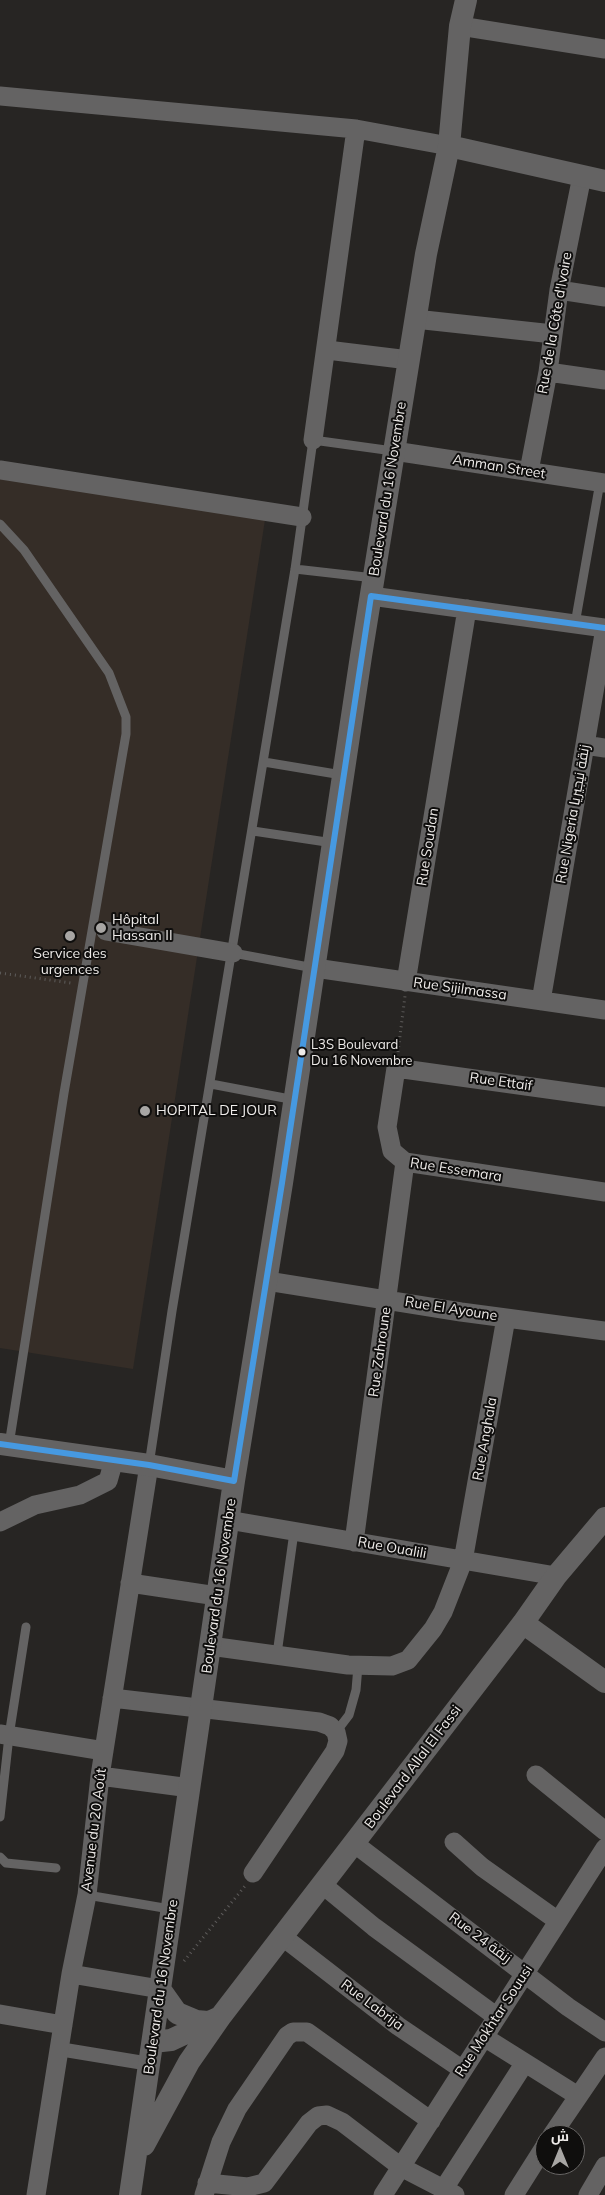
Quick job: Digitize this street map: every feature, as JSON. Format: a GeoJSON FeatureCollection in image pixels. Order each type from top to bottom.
{"type":"FeatureCollection","features":[{"type":"Feature","properties":{"kind":"street","name":"Boulevard du 16 Novembre"},"geometry":{"type":"LineString","coordinates":[[130,2195],[228,1520],[267,1281],[408,360],[426,254],[449,146],[460,26],[466,0]]}},
{"type":"Feature","properties":{"kind":"street"},"geometry":{"type":"LineString","coordinates":[[460,26],[605,49]]}},
{"type":"Feature","properties":{"kind":"street"},"geometry":{"type":"LineString","coordinates":[[0,96],[356,129],[449,146],[605,181]]}},
{"type":"Feature","properties":{"kind":"street"},"geometry":{"type":"LineString","coordinates":[[313,440],[327,350],[356,129]]}},
{"type":"Feature","properties":{"kind":"street","name":"Rue de la Côte d'Ivoire"},"geometry":{"type":"LineString","coordinates":[[529,471],[548,372],[559,290],[582,176]]}},
{"type":"Feature","properties":{"kind":"street"},"geometry":{"type":"LineString","coordinates":[[559,290],[605,297]]}},
{"type":"Feature","properties":{"kind":"street"},"geometry":{"type":"LineString","coordinates":[[415,319],[552,334]]}},
{"type":"Feature","properties":{"kind":"street"},"geometry":{"type":"LineString","coordinates":[[327,350],[408,360]]}},
{"type":"Feature","properties":{"kind":"street"},"geometry":{"type":"LineString","coordinates":[[548,372],[605,380]]}},
{"type":"Feature","properties":{"kind":"street","name":"Amman Street"},"geometry":{"type":"LineString","coordinates":[[394,451],[603,482]]}},
{"type":"Feature","properties":{"kind":"street"},"geometry":{"type":"LineString","coordinates":[[0,470],[302,517]]}},
{"type":"Feature","properties":{"kind":"street"},"geometry":{"type":"LineString","coordinates":[[373,587],[467,609],[605,628]]}},
{"type":"Feature","properties":{"kind":"street","name":"Rue Soudan"},"geometry":{"type":"LineString","coordinates":[[406,982],[467,609]]}},
{"type":"Feature","properties":{"kind":"street","name":"Rue Nigeria زنقة نيجيريا"},"geometry":{"type":"LineString","coordinates":[[541,1001],[605,628]]}},
{"type":"Feature","properties":{"kind":"street"},"geometry":{"type":"LineString","coordinates":[[585,745],[605,748]]}},
{"type":"Feature","properties":{"kind":"street"},"geometry":{"type":"LineString","coordinates":[[106,931],[233,952]]}},
{"type":"Feature","properties":{"kind":"street","name":"Rue Sijilmassa"},"geometry":{"type":"LineString","coordinates":[[315,968],[605,1010]]}},
{"type":"Feature","properties":{"kind":"street","name":"Rue Ettaif"},"geometry":{"type":"LineString","coordinates":[[396,1068],[605,1097]]}},
{"type":"Feature","properties":{"kind":"street","name":"Rue Essemara"},"geometry":{"type":"LineString","coordinates":[[396,1068],[388,1136],[392,1151],[405,1162],[605,1192]]}},
{"type":"Feature","properties":{"kind":"street","name":"Rue Zahroune"},"geometry":{"type":"LineString","coordinates":[[354,1542],[405,1162]]}},
{"type":"Feature","properties":{"kind":"street","name":"Rue El Ayoune"},"geometry":{"type":"LineString","coordinates":[[267,1281],[506,1318],[605,1331]]}},
{"type":"Feature","properties":{"kind":"street","name":"Rue Anghala"},"geometry":{"type":"LineString","coordinates":[[210,1646],[358,1666],[392,1666],[408,1660],[433,1629],[463,1560],[506,1318]]}},
{"type":"Feature","properties":{"kind":"street"},"geometry":{"type":"LineString","coordinates":[[5,1444],[149,1465],[234,1482]]}},
{"type":"Feature","properties":{"kind":"street"},"geometry":{"type":"LineString","coordinates":[[0,1522],[35,1505],[80,1495],[108,1481],[114,1460]]}},
{"type":"Feature","properties":{"kind":"street","name":"Avenue du 20 Août"},"geometry":{"type":"LineString","coordinates":[[36,2195],[71,1974],[86,1895],[100,1776],[149,1465]]}},
{"type":"Feature","properties":{"kind":"street","name":"Boulevard Allal El Fassi"},"geometry":{"type":"LineString","coordinates":[[135,2164],[162,2109],[215,2019],[283,1937],[523,1623],[556,1576],[605,1518]]}},
{"type":"Feature","properties":{"kind":"street","name":"Rue Oualili"},"geometry":{"type":"LineString","coordinates":[[228,1520],[556,1576]]}},
{"type":"Feature","properties":{"kind":"street"},"geometry":{"type":"LineString","coordinates":[[130,1583],[217,1596]]}},
{"type":"Feature","properties":{"kind":"street"},"geometry":{"type":"LineString","coordinates":[[523,1623],[605,1682]]}},
{"type":"Feature","properties":{"kind":"street"},"geometry":{"type":"LineString","coordinates":[[112,1698],[319,1722],[330,1726],[336,1732],[338,1741],[335,1751],[253,1873]]}},
{"type":"Feature","properties":{"kind":"street"},"geometry":{"type":"LineString","coordinates":[[4,1735],[104,1751]]}},
{"type":"Feature","properties":{"kind":"street"},"geometry":{"type":"LineString","coordinates":[[536,1775],[605,1831]]}},
{"type":"Feature","properties":{"kind":"street"},"geometry":{"type":"LineString","coordinates":[[100,1776],[190,1788]]}},
{"type":"Feature","properties":{"kind":"street"},"geometry":{"type":"LineString","coordinates":[[454,1842],[482,1867],[558,1922]]}},
{"type":"Feature","properties":{"kind":"street","name":"Rue 24 زنقة"},"geometry":{"type":"LineString","coordinates":[[355,1844],[568,2007],[605,2032]]}},
{"type":"Feature","properties":{"kind":"street","name":"Rue Mokhtar Souusi"},"geometry":{"type":"LineString","coordinates":[[383,2195],[605,1848]]}},
{"type":"Feature","properties":{"kind":"street"},"geometry":{"type":"LineString","coordinates":[[323,1885],[374,1927],[497,2017]]}},
{"type":"Feature","properties":{"kind":"street","name":"Rue Labrija"},"geometry":{"type":"LineString","coordinates":[[283,1937],[398,2026],[463,2070]]}},
{"type":"Feature","properties":{"kind":"street"},"geometry":{"type":"LineString","coordinates":[[71,1974],[160,1990],[177,2013],[196,2021],[215,2019]]}},
{"type":"Feature","properties":{"kind":"street"},"geometry":{"type":"LineString","coordinates":[[0,2014],[63,2025]]}},
{"type":"Feature","properties":{"kind":"street","name":"Boulevard Allal El Fassi"},"geometry":{"type":"LineString","coordinates":[[151,2053],[171,2040],[215,2019]]}},
{"type":"Feature","properties":{"kind":"street"},"geometry":{"type":"LineString","coordinates":[[430,2121],[306,2032],[297,2031],[288,2036],[237,2109],[221,2142],[205,2189],[248,2187],[264,2183],[308,2122],[322,2115],[332,2116],[342,2122],[401,2167],[449,2192],[524,2064]]}},
{"type":"Feature","properties":{"kind":"street"},"geometry":{"type":"LineString","coordinates":[[484,2037],[524,2064],[578,2096]]}},
{"type":"Feature","properties":{"kind":"street"},"geometry":{"type":"LineString","coordinates":[[59,2049],[151,2053],[172,2066],[189,2062]]}},
{"type":"Feature","properties":{"kind":"street"},"geometry":{"type":"LineString","coordinates":[[559,2125],[605,2057]]}},
{"type":"Feature","properties":{"kind":"street"},"geometry":{"type":"LineString","coordinates":[[514,2195],[535,2162]]}},
{"type":"Feature","properties":{"kind":"street"},"geometry":{"type":"LineString","coordinates":[[588,2195],[605,2166]]}},
{"type":"Feature","properties":{"kind":"lane"},"geometry":{"type":"LineString","coordinates":[[149,1465],[172,1311],[295,569],[313,440],[394,451]]}},
{"type":"Feature","properties":{"kind":"lane"},"geometry":{"type":"LineString","coordinates":[[575,624],[603,482]]}},
{"type":"Feature","properties":{"kind":"lane"},"geometry":{"type":"LineString","coordinates":[[0,524],[24,550],[109,673],[126,717],[126,734],[5,1444]]}},
{"type":"Feature","properties":{"kind":"lane"},"geometry":{"type":"LineString","coordinates":[[295,569],[373,587]]}},
{"type":"Feature","properties":{"kind":"lane"},"geometry":{"type":"LineString","coordinates":[[264,762],[344,775]]}},
{"type":"Feature","properties":{"kind":"lane"},"geometry":{"type":"LineString","coordinates":[[252,830],[333,843]]}},
{"type":"Feature","properties":{"kind":"lane"},"geometry":{"type":"LineString","coordinates":[[233,952],[315,968]]}},
{"type":"Feature","properties":{"kind":"lane"},"geometry":{"type":"LineString","coordinates":[[211,1084],[295,1100]]}},
{"type":"Feature","properties":{"kind":"lane"},"geometry":{"type":"LineString","coordinates":[[277,1654],[294,1532]]}},
{"type":"Feature","properties":{"kind":"lane"},"geometry":{"type":"LineString","coordinates":[[0,1817],[4,1735],[26,1627]]}},
{"type":"Feature","properties":{"kind":"lane"},"geometry":{"type":"LineString","coordinates":[[336,1732],[349,1715],[356,1690],[358,1666]]}},
{"type":"Feature","properties":{"kind":"lane"},"geometry":{"type":"LineString","coordinates":[[0,1857],[6,1863],[56,1868]]}},
{"type":"Feature","properties":{"kind":"lane"},"geometry":{"type":"LineString","coordinates":[[86,1895],[172,1909]]}},
{"type":"Feature","properties":{"kind":"path"},"geometry":{"type":"LineString","coordinates":[[0,973],[83,984]]}},
{"type":"Feature","properties":{"kind":"path"},"geometry":{"type":"LineString","coordinates":[[396,1068],[406,982]]}},
{"type":"Feature","properties":{"kind":"path"},"geometry":{"type":"LineString","coordinates":[[179,1967],[253,1873]]}},
{"type":"Feature","properties":{"kind":"shaded area","name":"Hôpital Hassan II"},"geometry":{"type":"Polygon","coordinates":[[[0,462],[267,507],[133,1369],[0,1348],[0,462]]]}},
{"type":"Feature","properties":{"kind":"transit line"},"geometry":{"type":"LineString","coordinates":[[0,1444],[149,1465],[234,1481],[282,1183],[371,596],[605,628]]}},
{"type":"Feature","properties":{"kind":"place","name":"Hôpital Hassan II"},"geometry":{"type":"Point","coordinates":[101,928]}},
{"type":"Feature","properties":{"kind":"place","name":"Service des urgences"},"geometry":{"type":"Point","coordinates":[70,936]}},
{"type":"Feature","properties":{"kind":"place","name":"L3S Boulevard Du 16 Novembre"},"geometry":{"type":"Point","coordinates":[302,1052]}},
{"type":"Feature","properties":{"kind":"place","name":"HOPITAL DE JOUR"},"geometry":{"type":"Point","coordinates":[145,1111]}}]}
